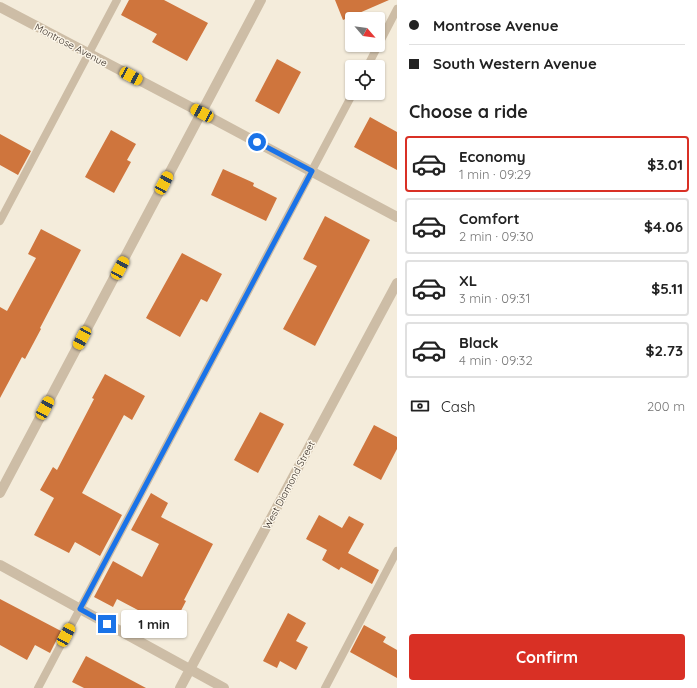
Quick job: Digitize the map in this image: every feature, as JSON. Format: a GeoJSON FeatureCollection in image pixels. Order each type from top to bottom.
{"type":"FeatureCollection","features":[{"type":"Feature","properties":{"kind":"street"},"geometry":{"type":"LineString","coordinates":[[0,493],[261,0]]}},
{"type":"Feature","properties":{"kind":"street","name":"Montrose Avenue"},"geometry":{"type":"LineString","coordinates":[[0,7],[397,217]]}},
{"type":"Feature","properties":{"kind":"street","name":"West Diamond Street"},"geometry":{"type":"LineString","coordinates":[[180,688],[397,283]]}},
{"type":"Feature","properties":{"kind":"street"},"geometry":{"type":"LineString","coordinates":[[0,565],[224,688]]}},
{"type":"Feature","properties":{"kind":"lane"},"geometry":{"type":"LineString","coordinates":[[0,221],[117,0]]}},
{"type":"Feature","properties":{"kind":"lane"},"geometry":{"type":"LineString","coordinates":[[370,60],[397,9]]}},
{"type":"Feature","properties":{"kind":"lane"},"geometry":{"type":"LineString","coordinates":[[38,688],[349,100]]}},
{"type":"Feature","properties":{"kind":"lane"},"geometry":{"type":"LineString","coordinates":[[325,688],[397,551]]}},
{"type":"Feature","properties":{"kind":"building"},"geometry":{"type":"Polygon","coordinates":[[[129,0],[164,0],[208,23],[187,61],[152,42],[157,34],[121,15],[129,0]]]}},
{"type":"Feature","properties":{"kind":"building"},"geometry":{"type":"Polygon","coordinates":[[[335,0],[389,0],[361,12],[345,12],[345,19],[343,20],[335,0]]]}},
{"type":"Feature","properties":{"kind":"building"},"geometry":{"type":"Polygon","coordinates":[[[277,59],[301,72],[279,114],[255,101],[277,59]]]}},
{"type":"Feature","properties":{"kind":"building"},"geometry":{"type":"Polygon","coordinates":[[[370,117],[397,132],[397,170],[354,147],[370,117]]]}},
{"type":"Feature","properties":{"kind":"building"},"geometry":{"type":"Polygon","coordinates":[[[111,130],[136,144],[127,160],[131,162],[114,193],[85,177],[111,130]]]}},
{"type":"Feature","properties":{"kind":"building"},"geometry":{"type":"Polygon","coordinates":[[[0,134],[31,151],[18,175],[0,165],[0,134]]]}},
{"type":"Feature","properties":{"kind":"building"},"geometry":{"type":"Polygon","coordinates":[[[223,169],[254,183],[253,186],[277,198],[266,221],[211,195],[223,169]]]}},
{"type":"Feature","properties":{"kind":"building"},"geometry":{"type":"Polygon","coordinates":[[[325,216],[370,240],[315,346],[283,329],[317,266],[303,259],[325,216]]]}},
{"type":"Feature","properties":{"kind":"building"},"geometry":{"type":"Polygon","coordinates":[[[41,229],[81,250],[25,359],[22,357],[0,398],[0,307],[7,311],[36,258],[28,254],[41,229]]]}},
{"type":"Feature","properties":{"kind":"building"},"geometry":{"type":"Polygon","coordinates":[[[182,253],[222,274],[207,302],[201,299],[180,337],[146,318],[182,253]]]}},
{"type":"Feature","properties":{"kind":"building"},"geometry":{"type":"Polygon","coordinates":[[[105,374],[145,396],[132,420],[124,415],[82,493],[122,515],[100,556],[75,542],[69,553],[34,535],[54,498],[40,490],[53,467],[57,470],[94,399],[92,398],[105,374]]]}},
{"type":"Feature","properties":{"kind":"building"},"geometry":{"type":"Polygon","coordinates":[[[260,412],[284,424],[258,473],[234,460],[260,412]]]}},
{"type":"Feature","properties":{"kind":"building"},"geometry":{"type":"Polygon","coordinates":[[[374,425],[397,437],[397,449],[381,480],[353,465],[374,425]]]}},
{"type":"Feature","properties":{"kind":"building"},"geometry":{"type":"Polygon","coordinates":[[[151,493],[168,503],[161,517],[213,544],[184,600],[186,601],[172,628],[117,599],[113,607],[94,597],[113,561],[142,577],[159,544],[131,530],[151,493]]]}},
{"type":"Feature","properties":{"kind":"building"},"geometry":{"type":"Polygon","coordinates":[[[319,515],[342,528],[349,516],[364,524],[348,553],[379,570],[372,584],[341,567],[339,570],[322,560],[327,550],[306,539],[319,515]]]}},
{"type":"Feature","properties":{"kind":"building"},"geometry":{"type":"Polygon","coordinates":[[[0,599],[61,631],[50,653],[35,645],[27,660],[0,645],[0,599]]]}},
{"type":"Feature","properties":{"kind":"building"},"geometry":{"type":"Polygon","coordinates":[[[288,613],[306,623],[296,641],[308,647],[296,670],[280,661],[277,668],[263,661],[288,613]]]}},
{"type":"Feature","properties":{"kind":"building"},"geometry":{"type":"Polygon","coordinates":[[[364,625],[386,637],[383,642],[397,650],[397,678],[350,652],[364,625]]]}},
{"type":"Feature","properties":{"kind":"building"},"geometry":{"type":"Polygon","coordinates":[[[86,656],[146,688],[84,688],[72,682],[86,656]]]}},
{"type":"Feature","properties":{"kind":"route"},"geometry":{"type":"LineString","coordinates":[[107,624],[80,609],[312,171],[257,142]]}}]}
